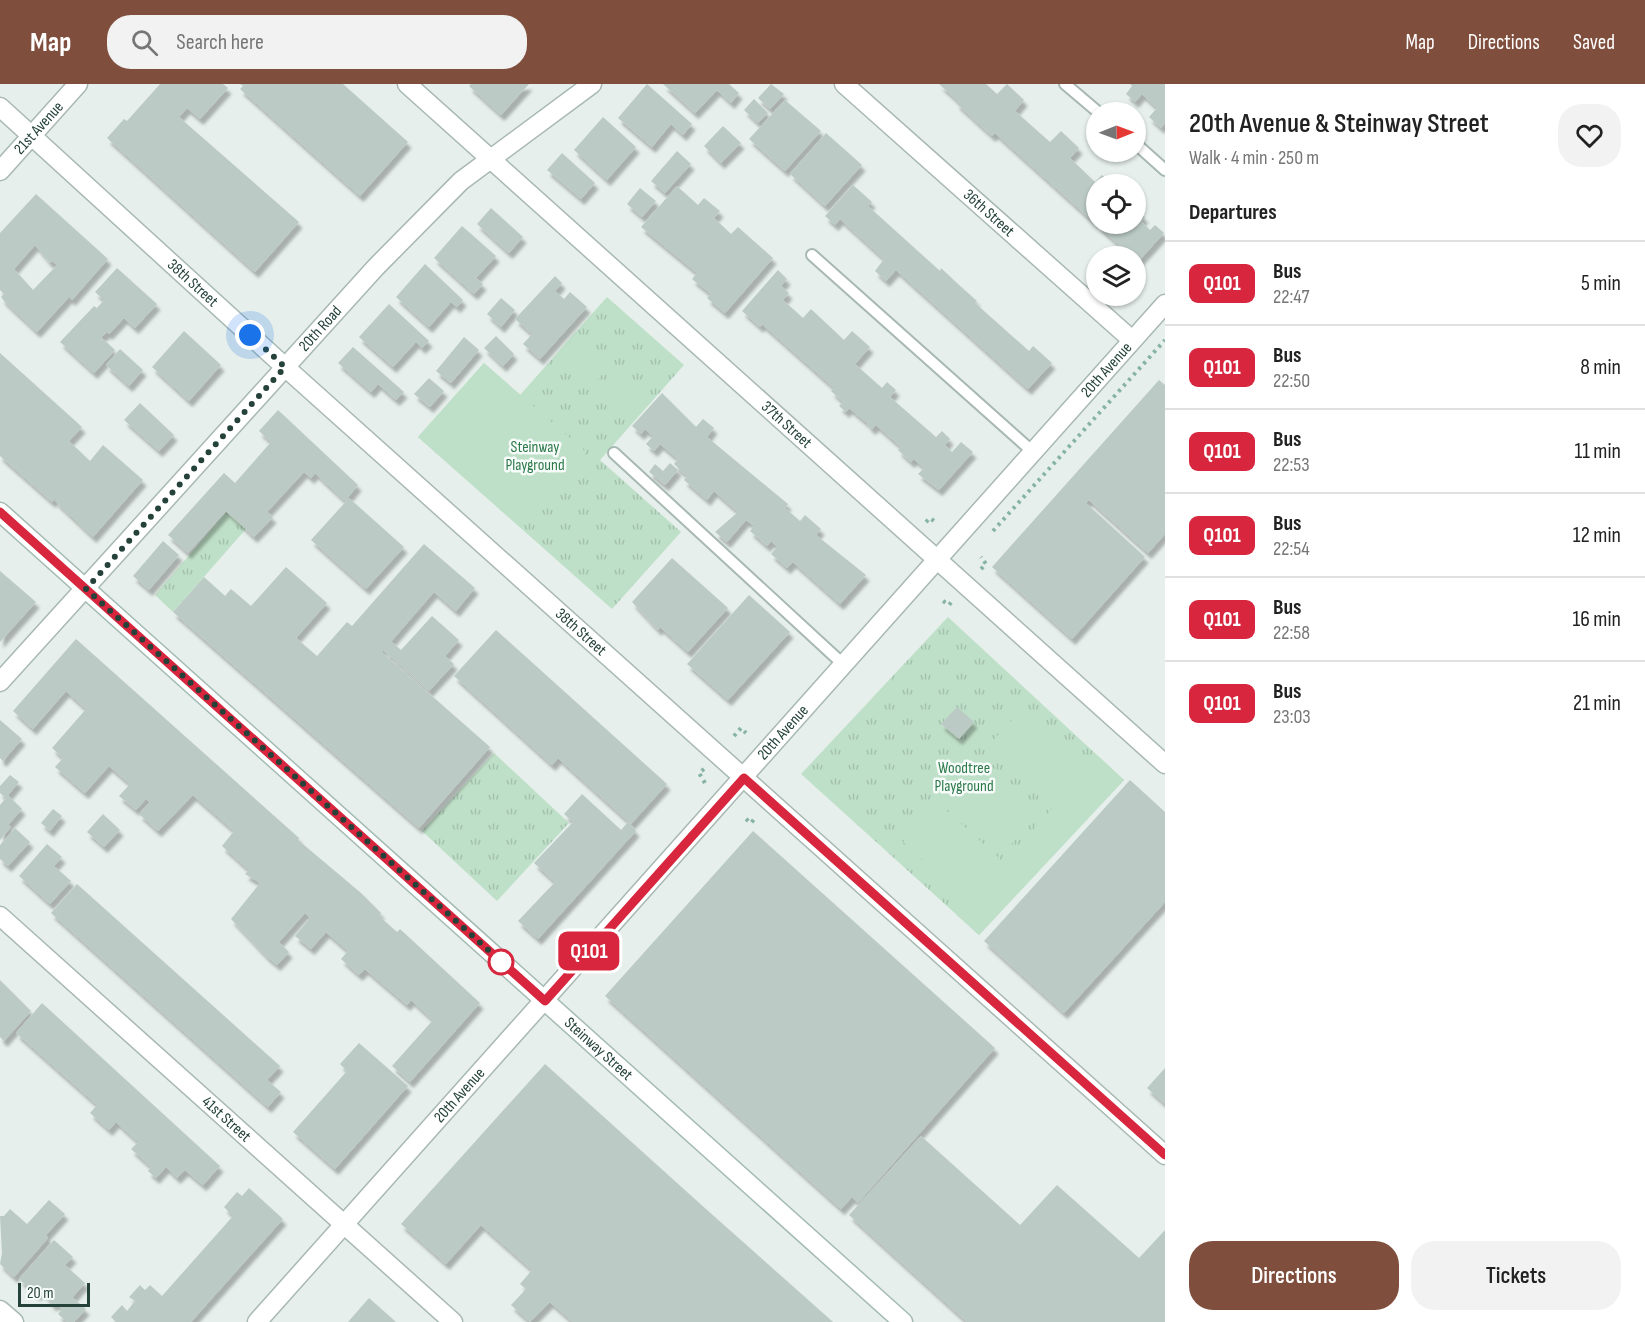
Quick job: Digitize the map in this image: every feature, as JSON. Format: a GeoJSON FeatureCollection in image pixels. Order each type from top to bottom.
{"type":"FeatureCollection","features":[{"type":"Feature","properties":{"kind":"street","name":"21st Avenue"},"geometry":{"type":"LineString","coordinates":[[0,171],[78,84]]}},
{"type":"Feature","properties":{"kind":"street","name":"37th Street"},"geometry":{"type":"LineString","coordinates":[[407,84],[1165,764]]}},
{"type":"Feature","properties":{"kind":"street","name":"20th Road"},"geometry":{"type":"LineString","coordinates":[[0,682],[376,267],[460,181],[492,160],[592,84]]}},
{"type":"Feature","properties":{"kind":"street","name":"36th Street"},"geometry":{"type":"LineString","coordinates":[[844,84],[1132,340]]}},
{"type":"Feature","properties":{"kind":"street","name":"38th Street"},"geometry":{"type":"LineString","coordinates":[[0,106],[285,367],[1165,1155]]}},
{"type":"Feature","properties":{"kind":"street","name":"20th Avenue"},"geometry":{"type":"LineString","coordinates":[[257,1322],[1165,304]]}},
{"type":"Feature","properties":{"kind":"street","name":"Steinway Street"},"geometry":{"type":"LineString","coordinates":[[0,512],[903,1322]]}},
{"type":"Feature","properties":{"kind":"street","name":"41st Street"},"geometry":{"type":"LineString","coordinates":[[0,916],[453,1322]]}},
{"type":"Feature","properties":{"kind":"street"},"geometry":{"type":"LineString","coordinates":[[0,1310],[14,1322]]}},
{"type":"Feature","properties":{"kind":"lane"},"geometry":{"type":"LineString","coordinates":[[1065,84],[1086,102]]}},
{"type":"Feature","properties":{"kind":"lane"},"geometry":{"type":"LineString","coordinates":[[1146,153],[1165,170]]}},
{"type":"Feature","properties":{"kind":"lane"},"geometry":{"type":"LineString","coordinates":[[812,255],[1033,452]]}},
{"type":"Feature","properties":{"kind":"lane"},"geometry":{"type":"LineString","coordinates":[[614,453],[844,664]]}},
{"type":"Feature","properties":{"kind":"path"},"geometry":{"type":"LineString","coordinates":[[924,524],[930,518],[934,521]]}},
{"type":"Feature","properties":{"kind":"path"},"geometry":{"type":"LineString","coordinates":[[981,557],[986,564],[981,569]]}},
{"type":"Feature","properties":{"kind":"path"},"geometry":{"type":"LineString","coordinates":[[943,601],[949,605],[954,598]]}},
{"type":"Feature","properties":{"kind":"path"},"geometry":{"type":"LineString","coordinates":[[734,736],[741,728],[746,733]]}},
{"type":"Feature","properties":{"kind":"path"},"geometry":{"type":"LineString","coordinates":[[705,783],[699,773],[707,766]]}},
{"type":"Feature","properties":{"kind":"path"},"geometry":{"type":"LineString","coordinates":[[746,819],[751,823],[756,818]]}},
{"type":"Feature","properties":{"kind":"green space","name":"Steinway Playground"},"geometry":{"type":"Polygon","coordinates":[[[607,297],[684,365],[600,460],[681,532],[612,609],[418,437],[484,363],[520,395],[607,297]]]}},
{"type":"Feature","properties":{"kind":"green space"},"geometry":{"type":"Polygon","coordinates":[[[576,331],[612,363],[590,389],[553,358],[576,331]]]}},
{"type":"Feature","properties":{"kind":"green space"},"geometry":{"type":"Polygon","coordinates":[[[484,363],[586,452],[521,528],[418,437],[484,363]]]}},
{"type":"Feature","properties":{"kind":"green space"},"geometry":{"type":"Polygon","coordinates":[[[618,369],[652,400],[630,425],[595,394],[618,369]]]}},
{"type":"Feature","properties":{"kind":"green space"},"geometry":{"type":"Polygon","coordinates":[[[226,512],[246,529],[173,612],[155,595],[226,512]]]}},
{"type":"Feature","properties":{"kind":"green space","name":"Woodtree Playground"},"geometry":{"type":"Polygon","coordinates":[[[948,617],[1124,780],[979,935],[801,774],[948,617]]]}},
{"type":"Feature","properties":{"kind":"green space"},"geometry":{"type":"Polygon","coordinates":[[[1021,710],[1082,765],[1047,804],[986,748],[1021,710]]]}},
{"type":"Feature","properties":{"kind":"green space"},"geometry":{"type":"Polygon","coordinates":[[[494,753],[569,823],[497,901],[422,831],[494,753]]]}},
{"type":"Feature","properties":{"kind":"green space"},"geometry":{"type":"Polygon","coordinates":[[[980,756],[1042,811],[1006,850],[944,795],[980,756]]]}},
{"type":"Feature","properties":{"kind":"green space"},"geometry":{"type":"Polygon","coordinates":[[[1098,756],[1124,780],[979,935],[958,916],[1098,756]]]}},
{"type":"Feature","properties":{"kind":"green space"},"geometry":{"type":"Polygon","coordinates":[[[938,803],[999,858],[965,897],[903,842],[938,803]]]}},
{"type":"Feature","properties":{"kind":"building"},"geometry":{"type":"Polygon","coordinates":[[[160,84],[223,84],[228,88],[200,119],[187,108],[179,117],[299,222],[255,272],[107,138],[124,119],[127,121],[160,84]]]}},
{"type":"Feature","properties":{"kind":"building"},"geometry":{"type":"Polygon","coordinates":[[[240,84],[343,84],[408,142],[360,196],[240,89],[243,86],[240,84]]]}},
{"type":"Feature","properties":{"kind":"building"},"geometry":{"type":"Polygon","coordinates":[[[471,84],[529,84],[501,115],[469,86],[471,84]]]}},
{"type":"Feature","properties":{"kind":"building"},"geometry":{"type":"Polygon","coordinates":[[[647,84],[692,124],[683,135],[671,124],[652,147],[618,118],[647,84]]]}},
{"type":"Feature","properties":{"kind":"building"},"geometry":{"type":"Polygon","coordinates":[[[663,84],[729,84],[739,93],[731,103],[717,90],[695,113],[663,84]]]}},
{"type":"Feature","properties":{"kind":"building"},"geometry":{"type":"Polygon","coordinates":[[[771,84],[784,94],[770,109],[758,98],[771,84]]]}},
{"type":"Feature","properties":{"kind":"building"},"geometry":{"type":"Polygon","coordinates":[[[939,84],[986,84],[997,94],[1007,84],[1024,100],[1015,111],[1050,142],[1061,131],[1079,148],[1070,158],[1087,174],[1086,215],[995,133],[992,136],[956,103],[958,101],[939,84]]]}},
{"type":"Feature","properties":{"kind":"building"},"geometry":{"type":"Polygon","coordinates":[[[1130,84],[1165,84],[1165,123],[1161,128],[1149,117],[1157,108],[1142,94],[1135,102],[1126,94],[1132,86],[1130,84]]]}},
{"type":"Feature","properties":{"kind":"building"},"geometry":{"type":"Polygon","coordinates":[[[754,99],[768,113],[758,123],[744,110],[754,99]]]}},
{"type":"Feature","properties":{"kind":"building"},"geometry":{"type":"Polygon","coordinates":[[[785,100],[821,131],[785,171],[749,139],[785,100]]]}},
{"type":"Feature","properties":{"kind":"building"},"geometry":{"type":"Polygon","coordinates":[[[603,117],[636,147],[607,180],[574,150],[603,117]]]}},
{"type":"Feature","properties":{"kind":"building"},"geometry":{"type":"Polygon","coordinates":[[[723,126],[741,143],[721,163],[704,146],[723,126]]]}},
{"type":"Feature","properties":{"kind":"building"},"geometry":{"type":"Polygon","coordinates":[[[826,133],[862,165],[825,206],[790,174],[826,133]]]}},
{"type":"Feature","properties":{"kind":"building"},"geometry":{"type":"Polygon","coordinates":[[[677,151],[691,164],[665,193],[651,181],[677,151]]]}},
{"type":"Feature","properties":{"kind":"building"},"geometry":{"type":"Polygon","coordinates":[[[562,153],[595,183],[581,199],[547,170],[562,153]]]}},
{"type":"Feature","properties":{"kind":"building"},"geometry":{"type":"Polygon","coordinates":[[[853,185],[872,202],[868,206],[940,271],[941,268],[977,301],[975,303],[1029,351],[1033,346],[1052,363],[1028,389],[896,270],[886,281],[875,271],[884,259],[840,219],[835,225],[825,216],[853,185]]]}},
{"type":"Feature","properties":{"kind":"building"},"geometry":{"type":"Polygon","coordinates":[[[677,186],[698,205],[704,198],[720,211],[714,218],[731,234],[738,227],[773,258],[725,313],[707,298],[711,294],[692,279],[697,273],[641,227],[677,186]]]}},
{"type":"Feature","properties":{"kind":"building"},"geometry":{"type":"Polygon","coordinates":[[[640,188],[656,201],[642,217],[627,204],[640,188]]]}},
{"type":"Feature","properties":{"kind":"building"},"geometry":{"type":"Polygon","coordinates":[[[36,194],[108,259],[72,300],[69,297],[37,332],[1,297],[4,294],[0,290],[0,233],[36,194]],[[35,245],[14,269],[33,290],[57,265],[52,261],[50,263],[35,245]]]}},
{"type":"Feature","properties":{"kind":"building"},"geometry":{"type":"Polygon","coordinates":[[[491,208],[523,237],[509,253],[477,224],[491,208]]]}},
{"type":"Feature","properties":{"kind":"building"},"geometry":{"type":"Polygon","coordinates":[[[1155,225],[1164,233],[1146,253],[1146,246],[1119,245],[1107,234],[1146,234],[1146,226],[1150,230],[1155,225]]]}},
{"type":"Feature","properties":{"kind":"building"},"geometry":{"type":"Polygon","coordinates":[[[462,226],[496,256],[476,278],[483,284],[474,294],[434,258],[462,226]]]}},
{"type":"Feature","properties":{"kind":"building"},"geometry":{"type":"Polygon","coordinates":[[[425,264],[463,300],[457,307],[451,302],[429,327],[396,297],[425,264]]]}},
{"type":"Feature","properties":{"kind":"building"},"geometry":{"type":"Polygon","coordinates":[[[117,268],[157,304],[135,328],[124,318],[109,334],[107,332],[101,337],[115,350],[94,373],[60,342],[94,306],[97,308],[104,300],[95,292],[117,268]]]}},
{"type":"Feature","properties":{"kind":"building"},"geometry":{"type":"Polygon","coordinates":[[[778,270],[787,279],[781,286],[789,293],[783,300],[803,318],[811,309],[844,340],[852,331],[870,347],[855,364],[882,388],[887,382],[896,390],[890,397],[936,437],[942,431],[950,439],[945,445],[952,452],[961,442],[973,452],[939,490],[918,474],[924,468],[914,459],[911,462],[898,450],[901,447],[876,425],[872,429],[867,424],[870,419],[867,423],[849,408],[846,412],[839,406],[843,402],[831,391],[834,388],[762,324],[760,327],[742,311],[778,270]]]}},
{"type":"Feature","properties":{"kind":"building"},"geometry":{"type":"Polygon","coordinates":[[[555,276],[562,283],[555,291],[564,299],[570,292],[587,307],[540,359],[523,344],[532,334],[515,319],[555,276]]]}},
{"type":"Feature","properties":{"kind":"building"},"geometry":{"type":"Polygon","coordinates":[[[501,298],[515,310],[501,327],[487,314],[501,298]]]}},
{"type":"Feature","properties":{"kind":"building"},"geometry":{"type":"Polygon","coordinates":[[[389,304],[429,341],[422,348],[416,342],[393,367],[359,337],[389,304]]]}},
{"type":"Feature","properties":{"kind":"building"},"geometry":{"type":"Polygon","coordinates":[[[184,331],[221,365],[189,401],[152,367],[184,331]]]}},
{"type":"Feature","properties":{"kind":"building"},"geometry":{"type":"Polygon","coordinates":[[[496,336],[514,354],[503,366],[484,348],[496,336]]]}},
{"type":"Feature","properties":{"kind":"building"},"geometry":{"type":"Polygon","coordinates":[[[464,337],[479,350],[451,383],[436,371],[464,337]]]}},
{"type":"Feature","properties":{"kind":"building"},"geometry":{"type":"Polygon","coordinates":[[[353,347],[404,392],[396,400],[378,384],[371,392],[338,363],[353,347]]]}},
{"type":"Feature","properties":{"kind":"building"},"geometry":{"type":"Polygon","coordinates":[[[120,349],[143,370],[129,386],[106,365],[120,349]]]}},
{"type":"Feature","properties":{"kind":"building"},"geometry":{"type":"Polygon","coordinates":[[[0,353],[82,427],[69,441],[90,461],[103,445],[143,480],[93,537],[55,501],[63,490],[52,502],[0,456],[0,353]]]}},
{"type":"Feature","properties":{"kind":"building"},"geometry":{"type":"Polygon","coordinates":[[[429,378],[444,391],[430,407],[414,394],[429,378]]]}},
{"type":"Feature","properties":{"kind":"building"},"geometry":{"type":"Polygon","coordinates":[[[1159,380],[1165,385],[1165,534],[1148,553],[1089,500],[1086,503],[1145,557],[1072,639],[992,567],[1159,380]]]}},
{"type":"Feature","properties":{"kind":"building"},"geometry":{"type":"Polygon","coordinates":[[[662,393],[696,427],[703,419],[714,428],[707,437],[788,504],[785,508],[800,521],[805,515],[821,529],[816,535],[866,575],[840,604],[793,562],[787,568],[771,554],[777,547],[771,541],[767,546],[750,531],[754,526],[746,520],[727,542],[715,532],[738,512],[714,491],[707,500],[684,480],[687,476],[674,464],[678,459],[660,444],[654,451],[646,444],[653,436],[645,429],[641,434],[632,426],[662,393]]]}},
{"type":"Feature","properties":{"kind":"building"},"geometry":{"type":"Polygon","coordinates":[[[140,403],[174,435],[159,451],[124,420],[140,403]]]}},
{"type":"Feature","properties":{"kind":"building"},"geometry":{"type":"Polygon","coordinates":[[[278,410],[358,485],[345,501],[315,473],[311,478],[304,472],[267,512],[273,517],[254,537],[226,511],[188,553],[168,535],[224,473],[235,483],[271,442],[259,431],[278,410]]]}},
{"type":"Feature","properties":{"kind":"building"},"geometry":{"type":"Polygon","coordinates":[[[670,463],[678,470],[665,485],[649,472],[655,464],[663,471],[670,463]]]}},
{"type":"Feature","properties":{"kind":"building"},"geometry":{"type":"Polygon","coordinates":[[[349,498],[404,547],[366,589],[311,540],[349,498]]]}},
{"type":"Feature","properties":{"kind":"building"},"geometry":{"type":"Polygon","coordinates":[[[163,541],[179,555],[149,590],[133,576],[163,541]]]}},
{"type":"Feature","properties":{"kind":"building"},"geometry":{"type":"Polygon","coordinates":[[[424,544],[475,588],[456,611],[434,592],[382,652],[490,747],[419,828],[173,612],[204,577],[225,596],[231,589],[251,606],[286,567],[327,603],[296,638],[317,656],[347,622],[352,626],[424,544]]]}},
{"type":"Feature","properties":{"kind":"building"},"geometry":{"type":"Polygon","coordinates":[[[672,558],[728,608],[688,652],[660,627],[658,630],[632,602],[672,558]]]}},
{"type":"Feature","properties":{"kind":"building"},"geometry":{"type":"Polygon","coordinates":[[[0,571],[36,602],[0,642],[0,571]]]}},
{"type":"Feature","properties":{"kind":"building"},"geometry":{"type":"Polygon","coordinates":[[[749,595],[790,632],[728,700],[687,664],[749,595]]]}},
{"type":"Feature","properties":{"kind":"building"},"geometry":{"type":"Polygon","coordinates":[[[432,616],[459,640],[445,656],[454,664],[429,691],[384,651],[392,642],[401,650],[432,616]]]}},
{"type":"Feature","properties":{"kind":"building"},"geometry":{"type":"Polygon","coordinates":[[[496,630],[667,784],[631,824],[558,758],[552,765],[454,676],[496,630]]]}},
{"type":"Feature","properties":{"kind":"building"},"geometry":{"type":"Polygon","coordinates":[[[76,639],[299,838],[298,840],[361,893],[381,913],[379,916],[397,932],[400,929],[480,1003],[410,1082],[392,1066],[433,1020],[411,1000],[407,1005],[365,969],[359,975],[341,959],[348,951],[326,932],[311,949],[295,936],[310,918],[305,913],[279,942],[289,952],[277,965],[266,956],[231,919],[260,883],[245,874],[249,870],[222,846],[234,831],[193,795],[158,831],[139,814],[150,802],[146,799],[136,810],[119,796],[130,784],[109,766],[85,793],[55,767],[63,758],[52,748],[86,709],[66,691],[33,729],[13,711],[76,639]]]}},
{"type":"Feature","properties":{"kind":"building"},"geometry":{"type":"Polygon","coordinates":[[[957,707],[974,722],[959,739],[941,724],[957,707]]]}},
{"type":"Feature","properties":{"kind":"building"},"geometry":{"type":"Polygon","coordinates":[[[0,720],[22,739],[3,761],[0,758],[0,720]]]}},
{"type":"Feature","properties":{"kind":"building"},"geometry":{"type":"Polygon","coordinates":[[[10,775],[19,782],[8,795],[22,809],[8,825],[11,827],[0,840],[0,805],[6,798],[0,793],[0,786],[10,775]]]}},
{"type":"Feature","properties":{"kind":"building"},"geometry":{"type":"Polygon","coordinates":[[[1130,780],[1165,812],[1165,902],[1064,1013],[984,941],[1130,780]]]}},
{"type":"Feature","properties":{"kind":"building"},"geometry":{"type":"Polygon","coordinates":[[[582,794],[621,830],[628,822],[636,831],[538,939],[518,921],[555,882],[534,863],[573,822],[564,814],[582,794]]]}},
{"type":"Feature","properties":{"kind":"building"},"geometry":{"type":"Polygon","coordinates":[[[53,809],[62,816],[50,831],[41,823],[53,809]]]}},
{"type":"Feature","properties":{"kind":"building"},"geometry":{"type":"Polygon","coordinates":[[[103,814],[120,830],[104,847],[87,832],[103,814]]]}},
{"type":"Feature","properties":{"kind":"building"},"geometry":{"type":"Polygon","coordinates":[[[15,828],[30,842],[8,866],[0,859],[0,845],[15,828]]]}},
{"type":"Feature","properties":{"kind":"building"},"geometry":{"type":"Polygon","coordinates":[[[753,831],[995,1048],[858,1203],[852,1197],[841,1209],[605,996],[753,831]]]}},
{"type":"Feature","properties":{"kind":"building"},"geometry":{"type":"Polygon","coordinates":[[[47,844],[62,857],[54,866],[71,881],[50,904],[19,876],[47,844]]]}},
{"type":"Feature","properties":{"kind":"building"},"geometry":{"type":"Polygon","coordinates":[[[77,884],[280,1066],[267,1080],[281,1092],[268,1107],[51,913],[77,884]]]}},
{"type":"Feature","properties":{"kind":"building"},"geometry":{"type":"Polygon","coordinates":[[[0,980],[31,1011],[4,1041],[0,1037],[0,980]]]}},
{"type":"Feature","properties":{"kind":"building"},"geometry":{"type":"Polygon","coordinates":[[[42,1003],[220,1166],[203,1185],[185,1170],[177,1178],[166,1167],[156,1178],[148,1171],[151,1167],[131,1149],[138,1142],[116,1122],[109,1130],[90,1113],[97,1105],[16,1033],[42,1003]]]}},
{"type":"Feature","properties":{"kind":"building"},"geometry":{"type":"Polygon","coordinates":[[[359,1043],[408,1086],[335,1169],[293,1132],[347,1071],[340,1064],[359,1043]]]}},
{"type":"Feature","properties":{"kind":"building"},"geometry":{"type":"Polygon","coordinates":[[[545,1064],[833,1322],[573,1322],[550,1302],[530,1322],[511,1305],[526,1289],[520,1284],[532,1270],[481,1225],[446,1264],[401,1224],[545,1064]]]}},
{"type":"Feature","properties":{"kind":"building"},"geometry":{"type":"Polygon","coordinates":[[[1165,1068],[1165,1104],[1147,1088],[1165,1068]]]}},
{"type":"Feature","properties":{"kind":"building"},"geometry":{"type":"Polygon","coordinates":[[[921,1136],[1020,1225],[1057,1185],[1139,1258],[1165,1230],[1165,1322],[967,1322],[849,1215],[921,1136]]]}},
{"type":"Feature","properties":{"kind":"building"},"geometry":{"type":"Polygon","coordinates":[[[249,1188],[283,1219],[191,1322],[116,1322],[111,1317],[122,1305],[127,1311],[135,1301],[129,1297],[140,1285],[145,1290],[150,1285],[162,1296],[233,1216],[224,1207],[237,1192],[242,1196],[249,1188]]]}},
{"type":"Feature","properties":{"kind":"building"},"geometry":{"type":"Polygon","coordinates":[[[49,1200],[65,1214],[46,1235],[48,1238],[14,1277],[0,1264],[2,1253],[0,1216],[4,1216],[10,1209],[27,1224],[49,1200]]]}},
{"type":"Feature","properties":{"kind":"building"},"geometry":{"type":"Polygon","coordinates":[[[54,1240],[73,1257],[65,1265],[85,1283],[62,1309],[55,1303],[53,1306],[42,1291],[37,1295],[19,1279],[54,1240]]]}},
{"type":"Feature","properties":{"kind":"building"},"geometry":{"type":"Polygon","coordinates":[[[73,1298],[86,1309],[74,1322],[67,1322],[58,1314],[73,1298]]]}},
{"type":"Feature","properties":{"kind":"building"},"geometry":{"type":"Polygon","coordinates":[[[369,1298],[396,1322],[348,1322],[369,1298]]]}},
{"type":"Feature","properties":{"kind":"bus line","name":"Q101"},"geometry":{"type":"LineString","coordinates":[[0,512],[545,1001],[744,778],[1165,1155]]}},
{"type":"Feature","properties":{"kind":"route"},"geometry":{"type":"LineString","coordinates":[[250,335],[285,367],[86,589],[504,964],[501,962]]}}]}
